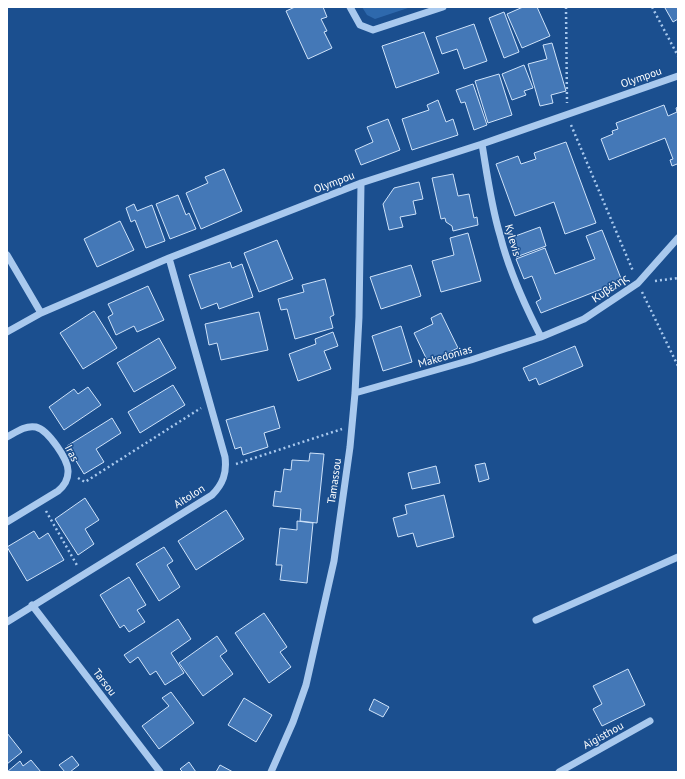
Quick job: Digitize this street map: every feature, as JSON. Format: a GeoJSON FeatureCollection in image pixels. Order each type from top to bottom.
{"type":"FeatureCollection","features":[{"type":"Feature","properties":{"kind":"street"},"geometry":{"type":"LineString","coordinates":[[350,7],[360,25],[374,30],[444,7]]}},
{"type":"Feature","properties":{"kind":"street","name":"Olympou"},"geometry":{"type":"LineString","coordinates":[[7,332],[41,313],[169,258],[361,183],[482,144],[678,76]]}},
{"type":"Feature","properties":{"kind":"street","name":"Kylevis"},"geometry":{"type":"LineString","coordinates":[[482,144],[494,212],[505,252],[526,308],[540,337]]}},
{"type":"Feature","properties":{"kind":"street","name":"Tamassou"},"geometry":{"type":"LineString","coordinates":[[270,772],[293,722],[309,669],[334,561],[355,393],[359,317],[361,183]]}},
{"type":"Feature","properties":{"kind":"street","name":"Κυβέλης"},"geometry":{"type":"LineString","coordinates":[[540,337],[584,319],[638,283],[678,238]]}},
{"type":"Feature","properties":{"kind":"street"},"geometry":{"type":"LineString","coordinates":[[7,254],[41,313]]}},
{"type":"Feature","properties":{"kind":"street","name":"Aitolon"},"geometry":{"type":"LineString","coordinates":[[7,622],[212,495],[224,478],[226,468],[225,457],[169,258]]}},
{"type":"Feature","properties":{"kind":"street","name":"Makedonias"},"geometry":{"type":"LineString","coordinates":[[355,393],[471,360],[540,337]]}},
{"type":"Feature","properties":{"kind":"street","name":"Iras"},"geometry":{"type":"LineString","coordinates":[[7,436],[27,427],[42,429],[48,434],[68,466],[68,473],[63,486],[7,522]]}},
{"type":"Feature","properties":{"kind":"street"},"geometry":{"type":"LineString","coordinates":[[536,620],[678,557]]}},
{"type":"Feature","properties":{"kind":"street","name":"Tarsou"},"geometry":{"type":"LineString","coordinates":[[32,606],[160,772]]}},
{"type":"Feature","properties":{"kind":"street","name":"Aigisthou"},"geometry":{"type":"LineString","coordinates":[[559,772],[568,770],[650,721]]}},
{"type":"Feature","properties":{"kind":"path"},"geometry":{"type":"LineString","coordinates":[[566,7],[567,114],[638,283],[678,366]]}},
{"type":"Feature","properties":{"kind":"path"},"geometry":{"type":"LineString","coordinates":[[652,7],[678,56]]}},
{"type":"Feature","properties":{"kind":"path"},"geometry":{"type":"LineString","coordinates":[[638,283],[678,278]]}},
{"type":"Feature","properties":{"kind":"path"},"geometry":{"type":"LineString","coordinates":[[68,473],[85,482],[210,403]]}},
{"type":"Feature","properties":{"kind":"path"},"geometry":{"type":"LineString","coordinates":[[226,468],[352,426]]}},
{"type":"Feature","properties":{"kind":"path"},"geometry":{"type":"LineString","coordinates":[[40,502],[83,574]]}},
{"type":"Feature","properties":{"kind":"shaded area"},"geometry":{"type":"Polygon","coordinates":[[[362,7],[411,7],[375,19],[367,15],[362,7]]]}},
{"type":"Feature","properties":{"kind":"building"},"geometry":{"type":"Polygon","coordinates":[[[295,7],[323,7],[327,17],[321,19],[327,31],[324,32],[332,48],[308,59],[286,11],[295,7]]]}},
{"type":"Feature","properties":{"kind":"building"},"geometry":{"type":"Polygon","coordinates":[[[523,7],[537,7],[550,36],[522,48],[507,14],[523,7]]]}},
{"type":"Feature","properties":{"kind":"building"},"geometry":{"type":"Polygon","coordinates":[[[678,7],[678,19],[673,22],[665,8],[678,7]]]}},
{"type":"Feature","properties":{"kind":"building"},"geometry":{"type":"Polygon","coordinates":[[[504,12],[519,52],[504,58],[489,18],[504,12]]]}},
{"type":"Feature","properties":{"kind":"building"},"geometry":{"type":"Polygon","coordinates":[[[474,24],[487,61],[464,69],[457,49],[442,54],[436,37],[474,24]]]}},
{"type":"Feature","properties":{"kind":"building"},"geometry":{"type":"Polygon","coordinates":[[[424,32],[439,73],[396,88],[382,46],[424,32]]]}},
{"type":"Feature","properties":{"kind":"building"},"geometry":{"type":"Polygon","coordinates":[[[552,43],[566,91],[551,95],[553,103],[540,106],[528,64],[547,59],[543,45],[552,43]]]}},
{"type":"Feature","properties":{"kind":"building"},"geometry":{"type":"Polygon","coordinates":[[[524,65],[533,88],[524,91],[526,95],[512,100],[502,74],[524,65]]]}},
{"type":"Feature","properties":{"kind":"building"},"geometry":{"type":"Polygon","coordinates":[[[499,74],[512,115],[488,123],[475,81],[499,74]]]}},
{"type":"Feature","properties":{"kind":"building"},"geometry":{"type":"Polygon","coordinates":[[[473,84],[487,125],[474,130],[465,102],[461,103],[456,90],[473,84]]]}},
{"type":"Feature","properties":{"kind":"building"},"geometry":{"type":"Polygon","coordinates":[[[438,100],[446,122],[453,119],[458,135],[412,150],[402,119],[429,110],[427,105],[438,100]]]}},
{"type":"Feature","properties":{"kind":"building"},"geometry":{"type":"Polygon","coordinates":[[[664,105],[668,116],[677,112],[676,108],[678,107],[678,166],[677,164],[672,166],[670,160],[673,159],[665,138],[609,160],[601,139],[613,134],[612,131],[618,129],[616,123],[664,105]]]}},
{"type":"Feature","properties":{"kind":"building"},"geometry":{"type":"Polygon","coordinates":[[[388,119],[400,150],[361,165],[355,150],[373,142],[367,127],[388,119]]]}},
{"type":"Feature","properties":{"kind":"building"},"geometry":{"type":"Polygon","coordinates":[[[566,142],[596,223],[565,234],[554,202],[515,216],[496,164],[518,156],[521,164],[536,159],[534,153],[566,142]]]}},
{"type":"Feature","properties":{"kind":"building"},"geometry":{"type":"Polygon","coordinates":[[[224,169],[242,211],[201,229],[186,193],[208,183],[205,177],[224,169]]]}},
{"type":"Feature","properties":{"kind":"building"},"geometry":{"type":"Polygon","coordinates":[[[453,174],[458,196],[469,194],[474,218],[477,217],[478,225],[453,231],[452,226],[446,222],[445,218],[441,219],[432,178],[453,174]]]}},
{"type":"Feature","properties":{"kind":"building"},"geometry":{"type":"Polygon","coordinates":[[[419,182],[423,199],[413,201],[416,214],[400,217],[403,227],[389,230],[383,204],[394,188],[419,182]]]}},
{"type":"Feature","properties":{"kind":"building"},"geometry":{"type":"Polygon","coordinates":[[[178,195],[186,215],[189,213],[196,229],[170,239],[156,204],[178,195]]]}},
{"type":"Feature","properties":{"kind":"building"},"geometry":{"type":"Polygon","coordinates":[[[134,204],[137,211],[152,205],[165,241],[146,248],[135,220],[131,222],[126,208],[134,204]]]}},
{"type":"Feature","properties":{"kind":"building"},"geometry":{"type":"Polygon","coordinates":[[[120,221],[134,250],[97,267],[84,239],[120,221]]]}},
{"type":"Feature","properties":{"kind":"building"},"geometry":{"type":"Polygon","coordinates":[[[540,227],[546,246],[516,257],[510,238],[540,227]]]}},
{"type":"Feature","properties":{"kind":"building"},"geometry":{"type":"Polygon","coordinates":[[[602,230],[622,281],[541,313],[536,302],[541,299],[532,276],[524,279],[516,259],[545,248],[555,274],[595,259],[586,236],[602,230]]]}},
{"type":"Feature","properties":{"kind":"building"},"geometry":{"type":"Polygon","coordinates":[[[468,233],[481,281],[441,292],[432,261],[454,255],[450,238],[468,233]]]}},
{"type":"Feature","properties":{"kind":"building"},"geometry":{"type":"Polygon","coordinates":[[[277,240],[293,279],[259,292],[244,253],[277,240]]]}},
{"type":"Feature","properties":{"kind":"building"},"geometry":{"type":"Polygon","coordinates":[[[230,262],[232,268],[242,264],[253,297],[219,309],[217,303],[201,309],[189,275],[230,262]]]}},
{"type":"Feature","properties":{"kind":"building"},"geometry":{"type":"Polygon","coordinates":[[[411,265],[421,296],[381,309],[370,277],[411,265]]]}},
{"type":"Feature","properties":{"kind":"building"},"geometry":{"type":"Polygon","coordinates":[[[325,279],[334,315],[330,317],[333,328],[295,339],[287,309],[281,310],[278,299],[304,292],[302,285],[325,279]]]}},
{"type":"Feature","properties":{"kind":"building"},"geometry":{"type":"Polygon","coordinates":[[[148,286],[164,320],[137,332],[134,326],[116,335],[108,317],[113,314],[108,304],[148,286]]]}},
{"type":"Feature","properties":{"kind":"building"},"geometry":{"type":"Polygon","coordinates":[[[94,311],[117,348],[83,369],[60,333],[94,311]]]}},
{"type":"Feature","properties":{"kind":"building"},"geometry":{"type":"Polygon","coordinates":[[[259,312],[268,350],[221,360],[217,343],[209,345],[205,324],[259,312]]]}},
{"type":"Feature","properties":{"kind":"building"},"geometry":{"type":"Polygon","coordinates":[[[441,313],[458,348],[428,362],[414,333],[433,324],[431,318],[441,313]]]}},
{"type":"Feature","properties":{"kind":"building"},"geometry":{"type":"Polygon","coordinates":[[[401,326],[412,362],[383,371],[372,336],[401,326]]]}},
{"type":"Feature","properties":{"kind":"building"},"geometry":{"type":"Polygon","coordinates":[[[333,332],[338,346],[324,351],[331,369],[298,381],[289,354],[316,344],[315,339],[333,332]]]}},
{"type":"Feature","properties":{"kind":"building"},"geometry":{"type":"Polygon","coordinates":[[[159,338],[176,368],[134,392],[117,363],[159,338]]]}},
{"type":"Feature","properties":{"kind":"building"},"geometry":{"type":"Polygon","coordinates":[[[575,346],[583,366],[539,385],[536,378],[529,381],[523,368],[575,346]]]}},
{"type":"Feature","properties":{"kind":"building"},"geometry":{"type":"Polygon","coordinates":[[[173,385],[185,405],[140,433],[128,412],[173,385]]]}},
{"type":"Feature","properties":{"kind":"building"},"geometry":{"type":"Polygon","coordinates":[[[88,387],[101,405],[64,430],[49,407],[74,389],[78,394],[88,387]]]}},
{"type":"Feature","properties":{"kind":"building"},"geometry":{"type":"Polygon","coordinates":[[[274,406],[280,428],[264,433],[268,447],[243,455],[241,447],[235,449],[226,420],[274,406]]]}},
{"type":"Feature","properties":{"kind":"building"},"geometry":{"type":"Polygon","coordinates":[[[112,418],[121,433],[96,449],[104,462],[84,474],[67,446],[112,418]]]}},
{"type":"Feature","properties":{"kind":"building"},"geometry":{"type":"Polygon","coordinates":[[[310,453],[324,454],[317,523],[300,521],[301,509],[273,506],[275,491],[281,492],[284,469],[291,470],[292,460],[309,461],[310,453]]]}},
{"type":"Feature","properties":{"kind":"building"},"geometry":{"type":"Polygon","coordinates":[[[485,463],[489,479],[479,482],[475,465],[485,463]]]}},
{"type":"Feature","properties":{"kind":"building"},"geometry":{"type":"Polygon","coordinates":[[[436,466],[440,483],[412,489],[408,473],[436,466]]]}},
{"type":"Feature","properties":{"kind":"building"},"geometry":{"type":"Polygon","coordinates":[[[444,495],[454,537],[417,547],[413,533],[398,537],[393,518],[407,514],[405,505],[444,495]]]}},
{"type":"Feature","properties":{"kind":"building"},"geometry":{"type":"Polygon","coordinates":[[[85,498],[99,520],[85,529],[94,544],[78,555],[55,519],[85,498]]]}},
{"type":"Feature","properties":{"kind":"building"},"geometry":{"type":"Polygon","coordinates":[[[226,510],[244,539],[196,570],[178,541],[226,510]]]}},
{"type":"Feature","properties":{"kind":"building"},"geometry":{"type":"Polygon","coordinates":[[[297,521],[313,523],[307,583],[280,580],[282,565],[276,565],[280,528],[297,530],[297,521]]]}},
{"type":"Feature","properties":{"kind":"building"},"geometry":{"type":"Polygon","coordinates":[[[34,531],[39,539],[48,533],[64,560],[27,581],[7,547],[34,531]]]}},
{"type":"Feature","properties":{"kind":"building"},"geometry":{"type":"Polygon","coordinates":[[[164,547],[173,561],[167,565],[180,587],[159,601],[136,564],[164,547]]]}},
{"type":"Feature","properties":{"kind":"building"},"geometry":{"type":"Polygon","coordinates":[[[129,577],[146,605],[137,610],[145,622],[129,632],[124,625],[120,628],[100,595],[129,577]]]}},
{"type":"Feature","properties":{"kind":"building"},"geometry":{"type":"Polygon","coordinates":[[[264,613],[287,647],[280,652],[291,667],[269,683],[235,633],[264,613]]]}},
{"type":"Feature","properties":{"kind":"building"},"geometry":{"type":"Polygon","coordinates":[[[178,619],[191,639],[171,653],[184,673],[165,685],[156,671],[150,675],[138,657],[130,663],[124,655],[178,619]]]}},
{"type":"Feature","properties":{"kind":"building"},"geometry":{"type":"Polygon","coordinates":[[[217,636],[227,651],[220,656],[233,674],[203,696],[179,663],[217,636]]]}},
{"type":"Feature","properties":{"kind":"building"},"geometry":{"type":"Polygon","coordinates":[[[628,669],[645,705],[602,726],[593,709],[602,704],[593,686],[628,669]]]}},
{"type":"Feature","properties":{"kind":"building"},"geometry":{"type":"Polygon","coordinates":[[[171,692],[194,723],[159,749],[142,726],[169,706],[162,698],[171,692]]]}},
{"type":"Feature","properties":{"kind":"building"},"geometry":{"type":"Polygon","coordinates":[[[244,698],[272,715],[256,742],[228,725],[244,698]]]}},
{"type":"Feature","properties":{"kind":"building"},"geometry":{"type":"Polygon","coordinates":[[[374,699],[389,707],[383,717],[369,710],[374,699]]]}},
{"type":"Feature","properties":{"kind":"building"},"geometry":{"type":"Polygon","coordinates":[[[7,733],[22,752],[7,764],[7,733]]]}},
{"type":"Feature","properties":{"kind":"building"},"geometry":{"type":"Polygon","coordinates":[[[72,756],[79,765],[70,772],[65,772],[59,765],[72,756]]]}},
{"type":"Feature","properties":{"kind":"building"},"geometry":{"type":"Polygon","coordinates":[[[31,760],[41,772],[7,772],[20,761],[23,766],[31,760]]]}},
{"type":"Feature","properties":{"kind":"building"},"geometry":{"type":"Polygon","coordinates":[[[189,762],[196,772],[183,772],[180,769],[189,762]]]}},
{"type":"Feature","properties":{"kind":"building"},"geometry":{"type":"Polygon","coordinates":[[[220,765],[233,772],[216,772],[220,765]]]}}]}
